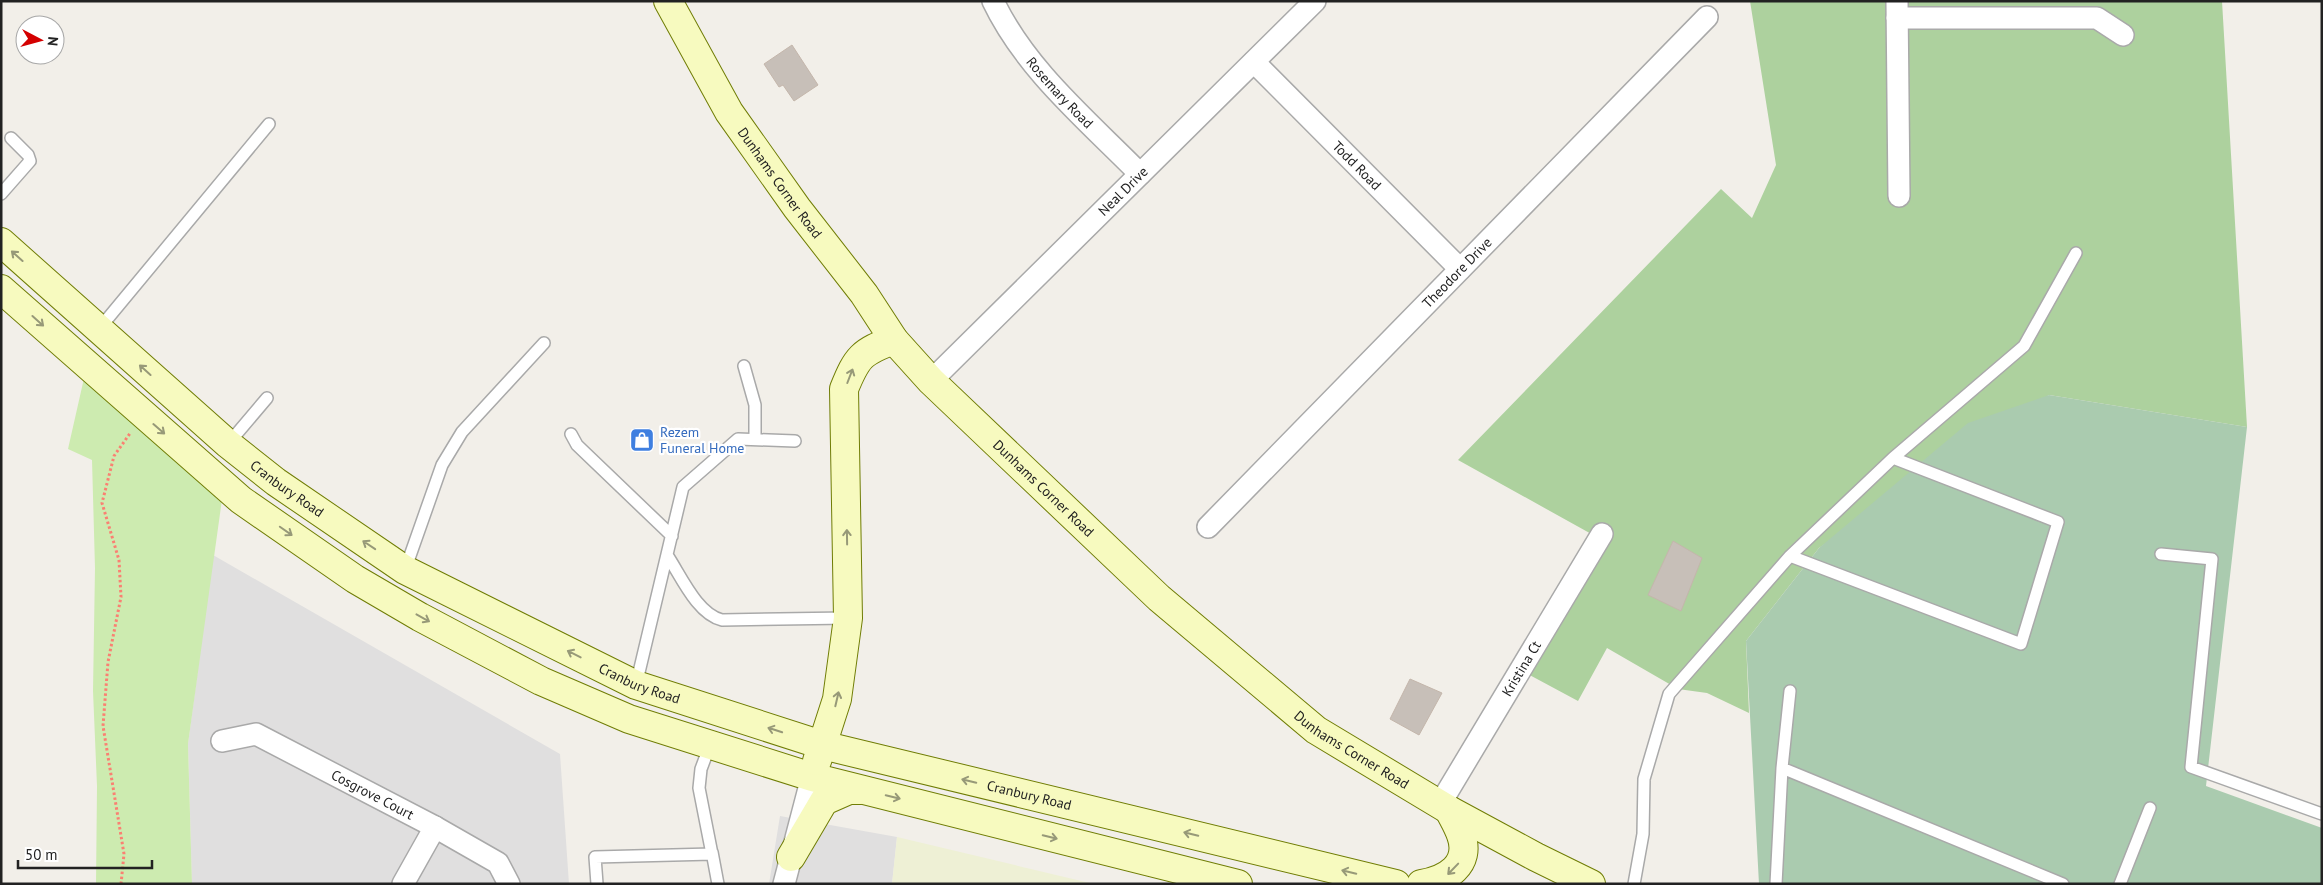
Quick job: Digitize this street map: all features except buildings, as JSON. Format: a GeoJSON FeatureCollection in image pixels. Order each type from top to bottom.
{"type":"FeatureCollection","features":[{"type":"Feature","properties":{"kind":"main road","name":"Dunhams Corner Road"},"geometry":{"type":"LineString","coordinates":[[668,1],[730,112],[797,208],[864,294],[894,340],[931,381],[1159,598],[1316,730],[1444,807],[1536,857]]}},
{"type":"Feature","properties":{"kind":"main road","name":"Cranbury Road"},"geometry":{"type":"LineString","coordinates":[[1,242],[228,444],[276,482],[405,570],[636,685],[822,745],[1396,884]]}},
{"type":"Feature","properties":{"kind":"main road"},"geometry":{"type":"LineString","coordinates":[[1,289],[143,416],[241,500],[354,579],[420,617],[541,681],[629,719],[812,777],[1238,884]]}},
{"type":"Feature","properties":{"kind":"main road"},"geometry":{"type":"LineString","coordinates":[[812,777],[837,699],[848,618],[844,389],[854,363],[871,349],[894,340]]}},
{"type":"Feature","properties":{"kind":"main road"},"geometry":{"type":"LineString","coordinates":[[791,857],[824,801],[848,790],[866,790]]}},
{"type":"Feature","properties":{"kind":"main road"},"geometry":{"type":"LineString","coordinates":[[1420,884],[1452,874],[1462,859],[1462,837],[1444,807]]}},
{"type":"Feature","properties":{"kind":"main road"},"geometry":{"type":"LineString","coordinates":[[1536,857],[1563,884]]}},
{"type":"Feature","properties":{"kind":"main road"},"geometry":{"type":"LineString","coordinates":[[1536,857],[1591,884]]}},
{"type":"Feature","properties":{"kind":"street","name":"Rosemary Road"},"geometry":{"type":"LineString","coordinates":[[993,1],[1004,23],[1031,63],[1140,174]]}},
{"type":"Feature","properties":{"kind":"street","name":"Neal Drive"},"geometry":{"type":"LineString","coordinates":[[931,381],[1315,1]]}},
{"type":"Feature","properties":{"kind":"street"},"geometry":{"type":"LineString","coordinates":[[1900,196],[1897,9],[2098,18],[2123,35]]}},
{"type":"Feature","properties":{"kind":"street","name":"Theodore Drive"},"geometry":{"type":"LineString","coordinates":[[1208,527],[1707,17]]}},
{"type":"Feature","properties":{"kind":"street","name":"Todd Road"},"geometry":{"type":"LineString","coordinates":[[1254,62],[1460,269]]}},
{"type":"Feature","properties":{"kind":"street","name":"Kristina Ct"},"geometry":{"type":"LineString","coordinates":[[1444,807],[1602,534]]}},
{"type":"Feature","properties":{"kind":"street","name":"Cosgrove Court"},"geometry":{"type":"LineString","coordinates":[[222,741],[256,734],[435,827],[498,863],[509,884]]}},
{"type":"Feature","properties":{"kind":"street"},"geometry":{"type":"LineString","coordinates":[[784,884],[812,777]]}},
{"type":"Feature","properties":{"kind":"street"},"geometry":{"type":"LineString","coordinates":[[403,884],[435,827]]}},
{"type":"Feature","properties":{"kind":"lane"},"geometry":{"type":"LineString","coordinates":[[99,329],[269,124]]}},
{"type":"Feature","properties":{"kind":"lane"},"geometry":{"type":"LineString","coordinates":[[1,194],[30,161],[28,155],[11,138]]}},
{"type":"Feature","properties":{"kind":"lane"},"geometry":{"type":"LineString","coordinates":[[1634,884],[1643,834],[1644,779],[1670,694],[1790,556],[1893,458],[2024,346],[2076,253]]}},
{"type":"Feature","properties":{"kind":"lane"},"geometry":{"type":"LineString","coordinates":[[405,570],[442,465],[462,432],[544,343]]}},
{"type":"Feature","properties":{"kind":"lane"},"geometry":{"type":"LineString","coordinates":[[744,366],[756,405],[755,439]]}},
{"type":"Feature","properties":{"kind":"lane"},"geometry":{"type":"LineString","coordinates":[[228,444],[267,398]]}},
{"type":"Feature","properties":{"kind":"lane"},"geometry":{"type":"LineString","coordinates":[[571,434],[577,445],[672,536]]}},
{"type":"Feature","properties":{"kind":"lane"},"geometry":{"type":"LineString","coordinates":[[636,685],[683,487],[738,439],[794,441]]}},
{"type":"Feature","properties":{"kind":"lane"},"geometry":{"type":"LineString","coordinates":[[1790,556],[2021,644],[2058,522],[1893,458]]}},
{"type":"Feature","properties":{"kind":"lane"},"geometry":{"type":"LineString","coordinates":[[667,554],[703,611],[712,618],[722,620],[848,618]]}},
{"type":"Feature","properties":{"kind":"lane"},"geometry":{"type":"LineString","coordinates":[[2161,554],[2212,558],[2191,767],[2322,814]]}},
{"type":"Feature","properties":{"kind":"lane"},"geometry":{"type":"LineString","coordinates":[[1776,884],[1782,768],[1790,691]]}},
{"type":"Feature","properties":{"kind":"lane"},"geometry":{"type":"LineString","coordinates":[[710,745],[701,769],[699,788],[718,884]]}},
{"type":"Feature","properties":{"kind":"lane"},"geometry":{"type":"LineString","coordinates":[[1782,768],[2063,884]]}},
{"type":"Feature","properties":{"kind":"lane"},"geometry":{"type":"LineString","coordinates":[[2120,884],[2150,808]]}},
{"type":"Feature","properties":{"kind":"lane"},"geometry":{"type":"LineString","coordinates":[[597,884],[595,857],[712,854],[712,852]]}},
{"type":"Feature","properties":{"kind":"path"},"geometry":{"type":"LineString","coordinates":[[121,884],[124,854],[103,726],[108,662],[121,597],[119,560],[102,503],[114,456],[143,416]]}},
{"type":"Feature","properties":{"kind":"shaded area"},"geometry":{"type":"Polygon","coordinates":[[[213,555],[560,754],[569,884],[192,884],[188,744],[213,555]]]}},
{"type":"Feature","properties":{"kind":"shaded area"},"geometry":{"type":"Polygon","coordinates":[[[780,816],[897,837],[892,884],[769,884],[780,816]]]}},
{"type":"Feature","properties":{"kind":"green space"},"geometry":{"type":"Polygon","coordinates":[[[1750,1],[2222,1],[2247,427],[2049,395],[1819,548],[1746,641],[1749,713],[1707,693],[1678,689],[1607,648],[1578,701],[1524,672],[1595,536],[1458,460],[1721,189],[1752,218],[1776,165],[1750,1]]]}},
{"type":"Feature","properties":{"kind":"green space"},"geometry":{"type":"Polygon","coordinates":[[[87,365],[224,485],[188,744],[192,884],[96,884],[97,786],[93,691],[95,568],[92,460],[68,449],[87,365]]]}},
{"type":"Feature","properties":{"kind":"green space"},"geometry":{"type":"Polygon","coordinates":[[[2049,395],[2247,427],[2206,786],[2322,828],[2322,884],[1759,884],[1746,641],[1819,548],[1968,423],[2049,395]]]}},
{"type":"Feature","properties":{"kind":"green space"},"geometry":{"type":"Polygon","coordinates":[[[897,837],[1094,884],[892,884],[897,837]]]}},
{"type":"Feature","properties":{"kind":"place","name":"Rezem Funeral Home"},"geometry":{"type":"Point","coordinates":[642,440]}}]}
